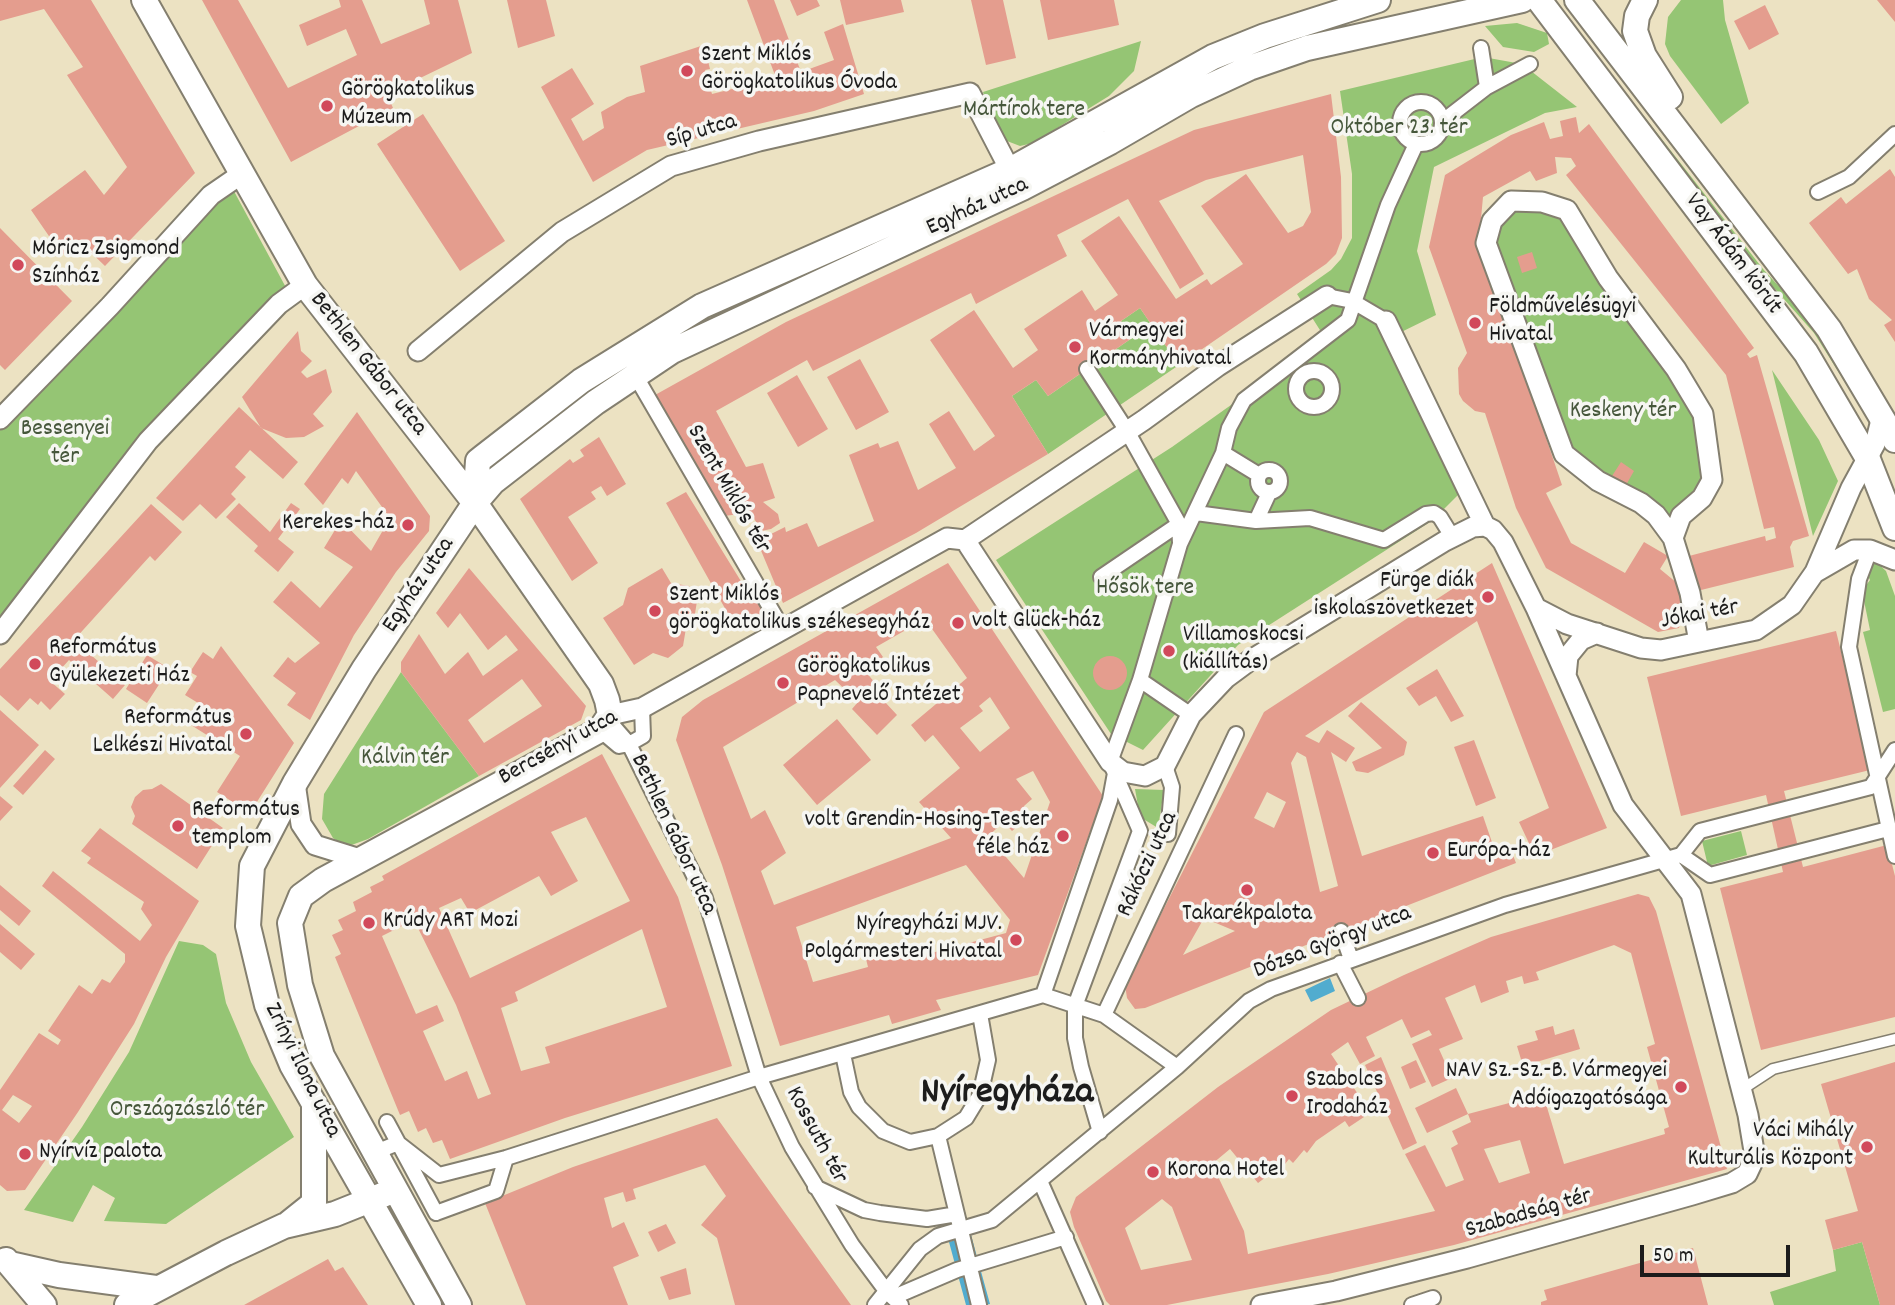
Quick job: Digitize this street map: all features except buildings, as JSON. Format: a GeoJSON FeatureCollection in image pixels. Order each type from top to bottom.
{"type":"FeatureCollection","features":[{"type":"Feature","properties":{"kind":"street","name":"Bethlen Gábor utca"},"geometry":{"type":"LineString","coordinates":[[144,0],[305,285],[475,502],[601,684],[606,722]]}},
{"type":"Feature","properties":{"kind":"street","name":"Egyház utca"},"geometry":{"type":"LineString","coordinates":[[295,783],[364,669],[475,502],[493,482],[635,375],[672,351],[777,299],[1022,188],[1110,142],[1191,95],[1249,68],[1307,48],[1522,0]]}},
{"type":"Feature","properties":{"kind":"street","name":"Vay Ádám körút"},"geometry":{"type":"LineString","coordinates":[[1539,0],[1806,353],[1867,457],[1895,528]]}},
{"type":"Feature","properties":{"kind":"street","name":"Vay Ádám körút"},"geometry":{"type":"LineString","coordinates":[[1577,0],[1829,329],[1889,432]]}},
{"type":"Feature","properties":{"kind":"street"},"geometry":{"type":"LineString","coordinates":[[1645,0],[1635,31],[1644,56],[1660,84],[1726,169],[1745,217]]}},
{"type":"Feature","properties":{"kind":"street","name":"Egyház utca"},"geometry":{"type":"LineString","coordinates":[[475,502],[478,461],[581,381],[702,306],[1010,170],[1213,57],[1265,36],[1371,1]]}},
{"type":"Feature","properties":{"kind":"street"},"geometry":{"type":"LineString","coordinates":[[1481,48],[1487,87]]}},
{"type":"Feature","properties":{"kind":"street"},"geometry":{"type":"LineString","coordinates":[[1443,121],[1436,108],[1424,102],[1404,110],[1401,130],[1404,137],[1416,144],[1435,139],[1443,121],[1487,87],[1530,64]]}},
{"type":"Feature","properties":{"kind":"street","name":"Síp utca"},"geometry":{"type":"LineString","coordinates":[[418,351],[562,232],[671,166],[759,141],[970,93],[1010,170]]}},
{"type":"Feature","properties":{"kind":"street"},"geometry":{"type":"LineString","coordinates":[[1818,192],[1849,177],[1895,134]]}},
{"type":"Feature","properties":{"kind":"street"},"geometry":{"type":"LineString","coordinates":[[1177,1067],[1104,1016],[1043,995],[1110,800],[1112,767],[1180,544],[1223,453],[1230,428],[1244,400],[1348,320],[1352,301],[1373,253],[1388,205],[1416,144]]}},
{"type":"Feature","properties":{"kind":"street"},"geometry":{"type":"LineString","coordinates":[[0,419],[120,296],[211,195],[243,173]]}},
{"type":"Feature","properties":{"kind":"street"},"geometry":{"type":"LineString","coordinates":[[1673,538],[1681,516],[1702,498],[1712,480],[1703,414],[1676,369],[1608,278],[1567,210],[1542,202],[1511,201],[1492,221],[1486,243],[1564,454],[1598,481],[1641,503],[1656,515],[1673,538],[1690,593],[1699,642]]}},
{"type":"Feature","properties":{"kind":"street"},"geometry":{"type":"LineString","coordinates":[[0,634],[148,442],[279,304],[305,285]]}},
{"type":"Feature","properties":{"kind":"street"},"geometry":{"type":"LineString","coordinates":[[1100,1132],[1077,1047],[1075,1006],[1140,831],[1112,767],[964,540],[1127,431],[1215,361],[1327,296],[1352,301],[1386,321],[1485,526]]}},
{"type":"Feature","properties":{"kind":"street"},"geometry":{"type":"LineString","coordinates":[[1806,353],[1830,366],[1861,419],[1889,432]]}},
{"type":"Feature","properties":{"kind":"street"},"geometry":{"type":"LineString","coordinates":[[1296,361],[1304,374]]}},
{"type":"Feature","properties":{"kind":"street"},"geometry":{"type":"LineString","coordinates":[[1087,369],[1127,431],[1179,524],[1180,544]]}},
{"type":"Feature","properties":{"kind":"street","name":"Szent Miklós tér"},"geometry":{"type":"LineString","coordinates":[[635,375],[782,628]]}},
{"type":"Feature","properties":{"kind":"street","name":"Jókai tér"},"geometry":{"type":"LineString","coordinates":[[1536,608],[1567,624],[1641,648],[1661,650],[1756,630],[1792,605],[1815,572],[1867,457],[1875,444],[1889,432]]}},
{"type":"Feature","properties":{"kind":"street"},"geometry":{"type":"LineString","coordinates":[[1223,453],[1259,475],[1270,470],[1279,476],[1279,487],[1269,493],[1256,522]]}},
{"type":"Feature","properties":{"kind":"street"},"geometry":{"type":"LineString","coordinates":[[1196,513],[1256,522],[1310,518],[1384,540],[1426,514],[1434,513],[1440,517],[1453,538]]}},
{"type":"Feature","properties":{"kind":"street"},"geometry":{"type":"LineString","coordinates":[[1101,577],[1179,524]]}},
{"type":"Feature","properties":{"kind":"street"},"geometry":{"type":"LineString","coordinates":[[1112,767],[1144,776],[1166,766],[1191,715],[1226,678],[1249,661],[1453,538],[1473,527],[1485,526],[1493,530],[1503,542],[1536,608],[1623,805],[1673,858],[1710,875],[1892,831]]}},
{"type":"Feature","properties":{"kind":"street","name":"Bercsényi utca"},"geometry":{"type":"LineString","coordinates":[[360,859],[606,722],[642,708],[947,538],[964,540]]}},
{"type":"Feature","properties":{"kind":"street"},"geometry":{"type":"LineString","coordinates":[[1815,572],[1854,550],[1870,550],[1895,560]]}},
{"type":"Feature","properties":{"kind":"street"},"geometry":{"type":"LineString","coordinates":[[1870,550],[1859,579],[1849,647],[1892,831],[1895,856]]}},
{"type":"Feature","properties":{"kind":"street"},"geometry":{"type":"LineString","coordinates":[[1566,677],[1568,656],[1581,640],[1597,633]]}},
{"type":"Feature","properties":{"kind":"street"},"geometry":{"type":"LineString","coordinates":[[1140,680],[1191,715]]}},
{"type":"Feature","properties":{"kind":"street"},"geometry":{"type":"LineString","coordinates":[[606,722],[619,747],[629,744],[643,736],[642,708]]}},
{"type":"Feature","properties":{"kind":"street","name":"Rákóczi utca"},"geometry":{"type":"LineString","coordinates":[[1104,1016],[1236,734]]}},
{"type":"Feature","properties":{"kind":"street","name":"Bethlen Gábor utca"},"geometry":{"type":"LineString","coordinates":[[629,744],[705,898],[759,1077]]}},
{"type":"Feature","properties":{"kind":"street"},"geometry":{"type":"LineString","coordinates":[[1673,858],[1700,831],[1871,787],[1895,750]]}},
{"type":"Feature","properties":{"kind":"street"},"geometry":{"type":"LineString","coordinates":[[1166,766],[1172,787],[1168,834]]}},
{"type":"Feature","properties":{"kind":"street"},"geometry":{"type":"LineString","coordinates":[[295,783],[301,824],[315,845],[360,859]]}},
{"type":"Feature","properties":{"kind":"street","name":"Zrínyi Ilona utca"},"geometry":{"type":"LineString","coordinates":[[295,783],[253,866],[248,926],[267,1005],[314,1106],[429,1305]]}},
{"type":"Feature","properties":{"kind":"street","name":"Dózsa György utca"},"geometry":{"type":"LineString","coordinates":[[1040,1181],[1177,1067],[1249,1001],[1271,989],[1505,905],[1673,858]]}},
{"type":"Feature","properties":{"kind":"street","name":"Szabadság tér"},"geometry":{"type":"LineString","coordinates":[[1261,1305],[1337,1298],[1466,1258],[1732,1183],[1747,1174],[1755,1157],[1748,1115],[1690,894],[1673,858]]}},
{"type":"Feature","properties":{"kind":"street"},"geometry":{"type":"LineString","coordinates":[[360,859],[301,896],[290,923],[300,985],[323,1056],[436,1213]]}},
{"type":"Feature","properties":{"kind":"street"},"geometry":{"type":"LineString","coordinates":[[1341,931],[1345,961],[1358,998]]}},
{"type":"Feature","properties":{"kind":"street","name":"Kossuth tér"},"geometry":{"type":"LineString","coordinates":[[894,1298],[814,1186],[759,1077],[1043,995]]}},
{"type":"Feature","properties":{"kind":"street"},"geometry":{"type":"LineString","coordinates":[[843,1054],[852,1092],[859,1107],[883,1131],[910,1142],[938,1136],[966,1118],[980,1096],[988,1060],[980,1014]]}},
{"type":"Feature","properties":{"kind":"street"},"geometry":{"type":"LineString","coordinates":[[387,1148],[439,1175],[506,1158],[759,1077]]}},
{"type":"Feature","properties":{"kind":"street"},"geometry":{"type":"LineString","coordinates":[[284,1227],[314,1203],[314,1106]]}},
{"type":"Feature","properties":{"kind":"street"},"geometry":{"type":"LineString","coordinates":[[387,1122],[387,1148],[396,1190],[459,1305]]}},
{"type":"Feature","properties":{"kind":"street"},"geometry":{"type":"LineString","coordinates":[[938,1136],[979,1305]]}},
{"type":"Feature","properties":{"kind":"street"},"geometry":{"type":"LineString","coordinates":[[436,1213],[496,1191],[506,1158]]}},
{"type":"Feature","properties":{"kind":"street"},"geometry":{"type":"LineString","coordinates":[[894,1298],[920,1249],[938,1236],[992,1220],[1040,1181],[1095,1305]]}},
{"type":"Feature","properties":{"kind":"street"},"geometry":{"type":"LineString","coordinates":[[814,1186],[872,1211],[927,1219],[957,1214]]}},
{"type":"Feature","properties":{"kind":"street"},"geometry":{"type":"LineString","coordinates":[[127,1305],[156,1288],[284,1227],[335,1214],[396,1190]]}},
{"type":"Feature","properties":{"kind":"street"},"geometry":{"type":"LineString","coordinates":[[436,1213],[463,1213],[479,1203]]}},
{"type":"Feature","properties":{"kind":"street"},"geometry":{"type":"LineString","coordinates":[[875,1305],[969,1267],[1066,1237]]}},
{"type":"Feature","properties":{"kind":"street"},"geometry":{"type":"LineString","coordinates":[[5,1259],[68,1277],[156,1288]]}},
{"type":"Feature","properties":{"kind":"street"},"geometry":{"type":"LineString","coordinates":[[5,1259],[44,1305]]}},
{"type":"Feature","properties":{"kind":"street"},"geometry":{"type":"LineString","coordinates":[[1412,1305],[1433,1298]]}},
{"type":"Feature","properties":{"kind":"lane"},"geometry":{"type":"LineString","coordinates":[[1741,1090],[1773,1069],[1894,1040]]}},
{"type":"Feature","properties":{"kind":"green space"},"geometry":{"type":"Polygon","coordinates":[[[1681,0],[1723,0],[1725,20],[1749,103],[1721,124],[1670,56],[1665,44],[1668,17],[1681,0]]]}},
{"type":"Feature","properties":{"kind":"green space"},"geometry":{"type":"Polygon","coordinates":[[[1517,23],[1547,33],[1549,44],[1534,52],[1503,47],[1485,26],[1517,23]]]}},
{"type":"Feature","properties":{"kind":"green space"},"geometry":{"type":"Polygon","coordinates":[[[1583,38],[1763,269],[1820,331],[1867,410],[1866,416],[1814,333],[1760,272],[1583,38]]]}},
{"type":"Feature","properties":{"kind":"green space","name":"Mártírok tere"},"geometry":{"type":"Polygon","coordinates":[[[1141,41],[1134,71],[1109,96],[1033,143],[1020,146],[1007,141],[996,128],[983,92],[1141,41]]]}},
{"type":"Feature","properties":{"kind":"green space","name":"Hősök tere"},"geometry":{"type":"Polygon","coordinates":[[[1483,57],[1522,64],[1577,107],[1545,113],[1434,167],[1417,251],[1436,315],[1387,339],[1459,494],[1433,520],[1238,645],[1143,750],[1111,734],[996,560],[1172,447],[1325,338],[1297,294],[1331,270],[1341,259],[1352,238],[1352,174],[1340,91],[1483,57]]]}},
{"type":"Feature","properties":{"kind":"green space","name":"Bessenyei tér"},"geometry":{"type":"Polygon","coordinates":[[[229,182],[290,295],[148,442],[0,634],[0,419],[229,182]]]}},
{"type":"Feature","properties":{"kind":"green space","name":"Keskeny tér"},"geometry":{"type":"Polygon","coordinates":[[[1512,204],[1564,214],[1699,416],[1709,478],[1679,513],[1668,517],[1568,451],[1490,243],[1512,204]]]}},
{"type":"Feature","properties":{"kind":"green space"},"geometry":{"type":"Polygon","coordinates":[[[1140,308],[1179,365],[1048,454],[1012,396],[1036,380],[1048,396],[1132,338],[1121,321],[1140,308]]]}},
{"type":"Feature","properties":{"kind":"green space"},"geometry":{"type":"Polygon","coordinates":[[[1772,370],[1819,440],[1838,481],[1813,536],[1772,370]]]}},
{"type":"Feature","properties":{"kind":"green space"},"geometry":{"type":"Polygon","coordinates":[[[1872,558],[1886,571],[1895,596],[1895,709],[1883,712],[1863,632],[1870,630],[1862,591],[1870,580],[1866,572],[1872,558]]]}},
{"type":"Feature","properties":{"kind":"green space","name":"Kálvin tér"},"geometry":{"type":"Polygon","coordinates":[[[401,672],[479,776],[368,839],[346,847],[333,838],[322,819],[324,794],[401,672]]]}},
{"type":"Feature","properties":{"kind":"green space"},"geometry":{"type":"Polygon","coordinates":[[[1135,789],[1164,790],[1158,828],[1140,817],[1135,789]]]}},
{"type":"Feature","properties":{"kind":"green space"},"geometry":{"type":"Polygon","coordinates":[[[1741,831],[1747,855],[1708,866],[1702,841],[1741,831]]]}},
{"type":"Feature","properties":{"kind":"green space","name":"Országzászló tér"},"geometry":{"type":"Polygon","coordinates":[[[179,941],[203,945],[216,954],[226,1003],[251,1062],[294,1137],[166,1224],[104,1221],[115,1198],[93,1185],[73,1222],[24,1210],[82,1127],[129,1052],[179,941]]]}},
{"type":"Feature","properties":{"kind":"green space"},"geometry":{"type":"Polygon","coordinates":[[[1862,1242],[1880,1305],[1774,1305],[1770,1292],[1836,1271],[1833,1250],[1862,1242]]]}},
{"type":"Feature","properties":{"kind":"water"},"geometry":{"type":"Polygon","coordinates":[[[1330,978],[1335,991],[1311,1002],[1305,990],[1330,978]]]}},
{"type":"Feature","properties":{"kind":"water"},"geometry":{"type":"Polygon","coordinates":[[[971,1235],[990,1304],[966,1305],[949,1242],[971,1235]]]}},
{"type":"Feature","properties":{"kind":"place","name":"Szent Miklós Görögkatolikus Óvoda"},"geometry":{"type":"Point","coordinates":[687,71]}},
{"type":"Feature","properties":{"kind":"place","name":"Görögkatolikus Múzeum"},"geometry":{"type":"Point","coordinates":[327,106]}},
{"type":"Feature","properties":{"kind":"place","name":"Móricz Zsigmond Színház"},"geometry":{"type":"Point","coordinates":[18,265]}},
{"type":"Feature","properties":{"kind":"place","name":"Földművelésügyi Hivatal"},"geometry":{"type":"Point","coordinates":[1475,323]}},
{"type":"Feature","properties":{"kind":"place","name":"Vármegyei Kormányhivatal"},"geometry":{"type":"Point","coordinates":[1075,347]}},
{"type":"Feature","properties":{"kind":"place","name":"Kerekes-ház"},"geometry":{"type":"Point","coordinates":[408,525]}},
{"type":"Feature","properties":{"kind":"place","name":"Fürge diák iskolaszövetkezet"},"geometry":{"type":"Point","coordinates":[1488,597]}},
{"type":"Feature","properties":{"kind":"place","name":"Szent Miklós görögkatolikus székesegyház"},"geometry":{"type":"Point","coordinates":[655,611]}},
{"type":"Feature","properties":{"kind":"place","name":"volt Glück-ház"},"geometry":{"type":"Point","coordinates":[958,623]}},
{"type":"Feature","properties":{"kind":"place","name":"Villamoskocsi (kiállítás)"},"geometry":{"type":"Point","coordinates":[1169,651]}},
{"type":"Feature","properties":{"kind":"place","name":"Református Gyülekezeti Ház"},"geometry":{"type":"Point","coordinates":[35,664]}},
{"type":"Feature","properties":{"kind":"place","name":"Görögkatolikus Papnevelő Intézet"},"geometry":{"type":"Point","coordinates":[783,683]}},
{"type":"Feature","properties":{"kind":"place","name":"Református Lelkészi Hivatal"},"geometry":{"type":"Point","coordinates":[246,734]}},
{"type":"Feature","properties":{"kind":"place","name":"Református templom"},"geometry":{"type":"Point","coordinates":[178,826]}},
{"type":"Feature","properties":{"kind":"place","name":"volt Grendin-Hosing-Tester féle ház"},"geometry":{"type":"Point","coordinates":[1063,836]}},
{"type":"Feature","properties":{"kind":"place","name":"Európa-ház"},"geometry":{"type":"Point","coordinates":[1433,853]}},
{"type":"Feature","properties":{"kind":"place","name":"Takarékpalota"},"geometry":{"type":"Point","coordinates":[1247,890]}},
{"type":"Feature","properties":{"kind":"place","name":"Krúdy ART Mozi"},"geometry":{"type":"Point","coordinates":[369,923]}},
{"type":"Feature","properties":{"kind":"place","name":"Nyíregyházi MJV. Polgármesteri Hivatal"},"geometry":{"type":"Point","coordinates":[1016,940]}},
{"type":"Feature","properties":{"kind":"place","name":"NAV Sz.-Sz.-B. Vármegyei Adóigazgatósága"},"geometry":{"type":"Point","coordinates":[1681,1087]}},
{"type":"Feature","properties":{"kind":"place","name":"Szabolcs Irodaház"},"geometry":{"type":"Point","coordinates":[1292,1096]}},
{"type":"Feature","properties":{"kind":"place","name":"Váci Mihály Kulturális Központ"},"geometry":{"type":"Point","coordinates":[1867,1147]}},
{"type":"Feature","properties":{"kind":"place","name":"Nyírvíz palota"},"geometry":{"type":"Point","coordinates":[25,1154]}},
{"type":"Feature","properties":{"kind":"place","name":"Korona Hotel"},"geometry":{"type":"Point","coordinates":[1153,1172]}},
{"type":"Feature","properties":{"kind":"district","name":"Nyíregyháza"},"geometry":{"type":"Point","coordinates":[1007,1096]}},
{"type":"Feature","properties":{"kind":"park label","name":"Október 23. tér"},"geometry":{"type":"Point","coordinates":[1399,130]}}]}
